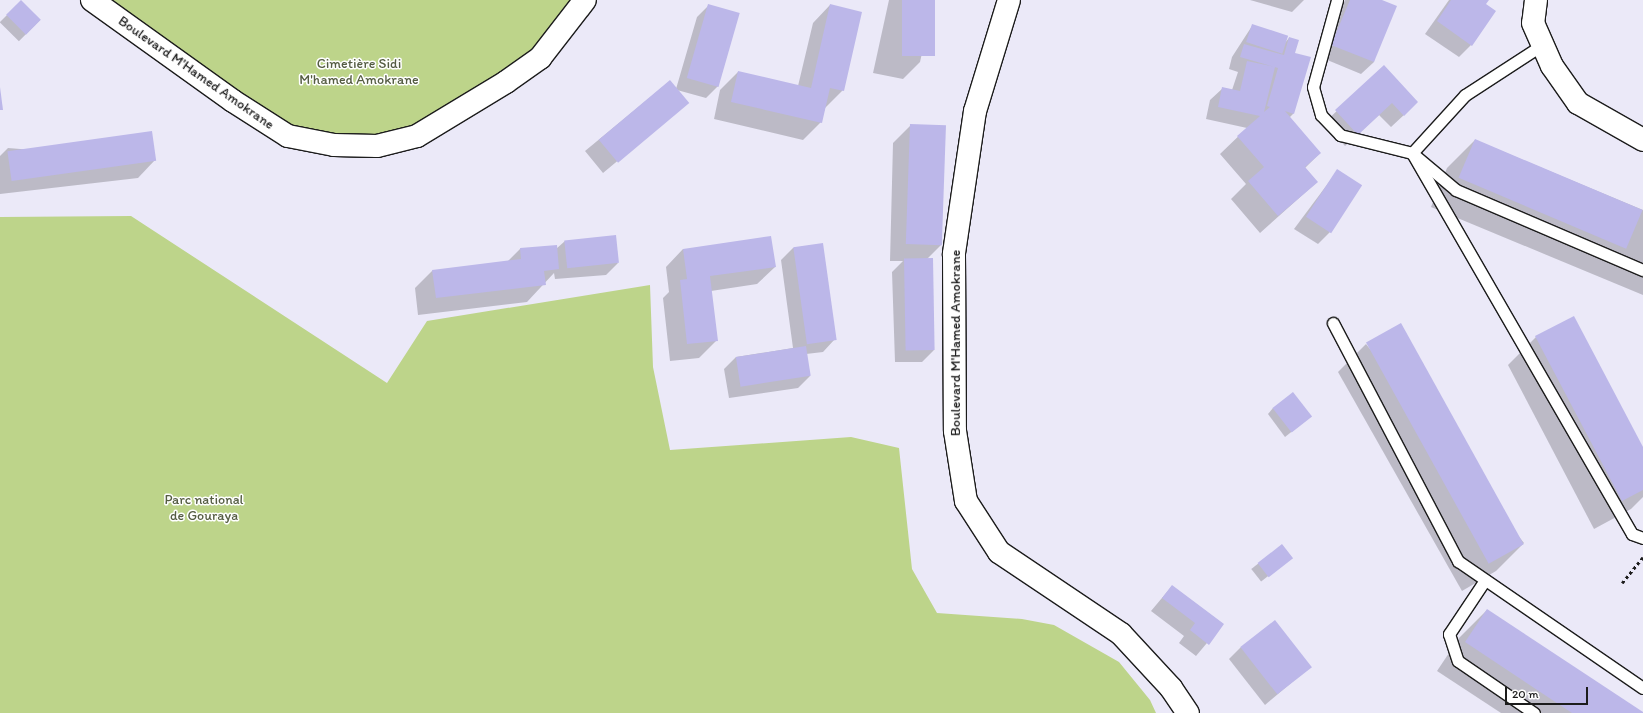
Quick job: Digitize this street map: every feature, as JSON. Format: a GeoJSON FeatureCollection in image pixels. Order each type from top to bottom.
{"type":"FeatureCollection","features":[{"type":"Feature","properties":{"kind":"main road","name":"Boulevard M'Hamed Amokrane"},"geometry":{"type":"LineString","coordinates":[[92,0],[233,101],[288,136],[334,145],[377,146],[417,136],[506,82],[540,58],[585,0]]}},
{"type":"Feature","properties":{"kind":"main road","name":"Boulevard M'Hamed Amokrane"},"geometry":{"type":"LineString","coordinates":[[1009,0],[975,111],[954,254],[955,431],[966,501],[999,552],[1121,634],[1171,688],[1188,713]]}},
{"type":"Feature","properties":{"kind":"main road"},"geometry":{"type":"LineString","coordinates":[[1536,0],[1533,23],[1552,66],[1578,103],[1643,140]]}},
{"type":"Feature","properties":{"kind":"lane"},"geometry":{"type":"LineString","coordinates":[[1336,0],[1313,88],[1321,115],[1340,135],[1412,153],[1456,190],[1643,270]]}},
{"type":"Feature","properties":{"kind":"lane"},"geometry":{"type":"LineString","coordinates":[[1412,153],[1466,95],[1542,45]]}},
{"type":"Feature","properties":{"kind":"lane"},"geometry":{"type":"LineString","coordinates":[[1412,153],[1632,534],[1643,538]]}},
{"type":"Feature","properties":{"kind":"lane"},"geometry":{"type":"LineString","coordinates":[[1333,323],[1458,562],[1643,688]]}},
{"type":"Feature","properties":{"kind":"lane"},"geometry":{"type":"LineString","coordinates":[[1485,580],[1449,634],[1458,661],[1534,713]]}},
{"type":"Feature","properties":{"kind":"path"},"geometry":{"type":"LineString","coordinates":[[1622,583],[1643,557]]}},
{"type":"Feature","properties":{"kind":"green space","name":"Cimetière Sidi M'hamed Amokrane"},"geometry":{"type":"Polygon","coordinates":[[[92,0],[585,0],[540,58],[417,136],[288,136],[92,0]]]}},
{"type":"Feature","properties":{"kind":"green space","name":"Parc national de Gouraya"},"geometry":{"type":"Polygon","coordinates":[[[131,216],[387,383],[427,321],[650,285],[653,367],[670,450],[851,437],[899,448],[912,569],[937,613],[1022,619],[1054,625],[1119,662],[1150,700],[1156,713],[0,713],[0,217],[131,216]]]}},
{"type":"Feature","properties":{"kind":"building"},"geometry":{"type":"Polygon","coordinates":[[[21,0],[41,20],[26,35],[6,15],[21,0]]]}},
{"type":"Feature","properties":{"kind":"building"},"geometry":{"type":"Polygon","coordinates":[[[902,0],[935,0],[935,56],[902,56],[902,0]]]}},
{"type":"Feature","properties":{"kind":"building"},"geometry":{"type":"Polygon","coordinates":[[[1350,0],[1382,0],[1397,6],[1374,62],[1331,45],[1350,0]]]}},
{"type":"Feature","properties":{"kind":"building"},"geometry":{"type":"Polygon","coordinates":[[[1451,0],[1489,0],[1486,4],[1496,11],[1472,46],[1437,21],[1451,0]]]}},
{"type":"Feature","properties":{"kind":"building"},"geometry":{"type":"Polygon","coordinates":[[[708,4],[740,13],[718,87],[687,78],[708,4]]]}},
{"type":"Feature","properties":{"kind":"building"},"geometry":{"type":"Polygon","coordinates":[[[830,4],[862,12],[844,91],[830,88],[822,123],[731,102],[738,71],[811,88],[830,4]]]}},
{"type":"Feature","properties":{"kind":"building"},"geometry":{"type":"Polygon","coordinates":[[[1252,24],[1288,36],[1282,54],[1246,42],[1252,24]]]}},
{"type":"Feature","properties":{"kind":"building"},"geometry":{"type":"Polygon","coordinates":[[[1289,37],[1299,40],[1295,53],[1311,57],[1294,114],[1285,111],[1321,153],[1305,167],[1318,182],[1278,216],[1248,181],[1264,167],[1237,136],[1260,116],[1218,107],[1222,87],[1240,91],[1247,61],[1273,67],[1240,57],[1244,44],[1284,55],[1289,37]],[[1275,67],[1264,112],[1270,107],[1267,106],[1278,68],[1275,67]]]}},
{"type":"Feature","properties":{"kind":"building"},"geometry":{"type":"Polygon","coordinates":[[[1384,65],[1418,102],[1404,116],[1392,103],[1358,135],[1335,110],[1384,65]]]}},
{"type":"Feature","properties":{"kind":"building"},"geometry":{"type":"Polygon","coordinates":[[[670,80],[689,103],[618,163],[599,140],[670,80]]]}},
{"type":"Feature","properties":{"kind":"building"},"geometry":{"type":"Polygon","coordinates":[[[0,87],[3,110],[0,110],[0,87]]]}},
{"type":"Feature","properties":{"kind":"building"},"geometry":{"type":"Polygon","coordinates":[[[910,124],[946,125],[942,245],[906,244],[910,124]]]}},
{"type":"Feature","properties":{"kind":"building"},"geometry":{"type":"Polygon","coordinates":[[[152,131],[156,161],[12,181],[7,151],[152,131]]]}},
{"type":"Feature","properties":{"kind":"building"},"geometry":{"type":"Polygon","coordinates":[[[1475,139],[1643,210],[1626,249],[1459,178],[1475,139]]]}},
{"type":"Feature","properties":{"kind":"building"},"geometry":{"type":"Polygon","coordinates":[[[1337,169],[1362,185],[1331,233],[1306,217],[1337,169]]]}},
{"type":"Feature","properties":{"kind":"building"},"geometry":{"type":"Polygon","coordinates":[[[616,235],[619,263],[567,268],[564,240],[616,235]]]}},
{"type":"Feature","properties":{"kind":"building"},"geometry":{"type":"Polygon","coordinates":[[[771,236],[776,267],[710,276],[718,341],[687,344],[680,280],[687,279],[683,249],[771,236]]]}},
{"type":"Feature","properties":{"kind":"building"},"geometry":{"type":"Polygon","coordinates":[[[823,243],[837,340],[807,344],[793,247],[823,243]]]}},
{"type":"Feature","properties":{"kind":"building"},"geometry":{"type":"Polygon","coordinates":[[[557,245],[559,269],[544,271],[546,285],[436,298],[432,270],[521,259],[520,248],[557,245]]]}},
{"type":"Feature","properties":{"kind":"building"},"geometry":{"type":"Polygon","coordinates":[[[933,258],[935,350],[906,350],[904,259],[933,258]]]}},
{"type":"Feature","properties":{"kind":"building"},"geometry":{"type":"Polygon","coordinates":[[[1574,316],[1643,447],[1643,490],[1622,501],[1535,336],[1574,316]]]}},
{"type":"Feature","properties":{"kind":"building"},"geometry":{"type":"Polygon","coordinates":[[[1401,323],[1524,544],[1489,564],[1366,342],[1401,323]]]}},
{"type":"Feature","properties":{"kind":"building"},"geometry":{"type":"Polygon","coordinates":[[[806,346],[811,376],[741,387],[736,357],[806,346]]]}},
{"type":"Feature","properties":{"kind":"building"},"geometry":{"type":"Polygon","coordinates":[[[1293,392],[1312,416],[1292,432],[1273,408],[1293,392]]]}},
{"type":"Feature","properties":{"kind":"building"},"geometry":{"type":"Polygon","coordinates":[[[1282,544],[1293,558],[1269,577],[1258,563],[1282,544]]]}},
{"type":"Feature","properties":{"kind":"building"},"geometry":{"type":"Polygon","coordinates":[[[1172,585],[1224,624],[1209,645],[1190,630],[1195,623],[1162,598],[1172,585]]]}},
{"type":"Feature","properties":{"kind":"building"},"geometry":{"type":"Polygon","coordinates":[[[1487,609],[1643,713],[1572,713],[1465,642],[1487,609]]]}},
{"type":"Feature","properties":{"kind":"building"},"geometry":{"type":"Polygon","coordinates":[[[1275,620],[1312,667],[1277,694],[1240,647],[1275,620]]]}}]}
